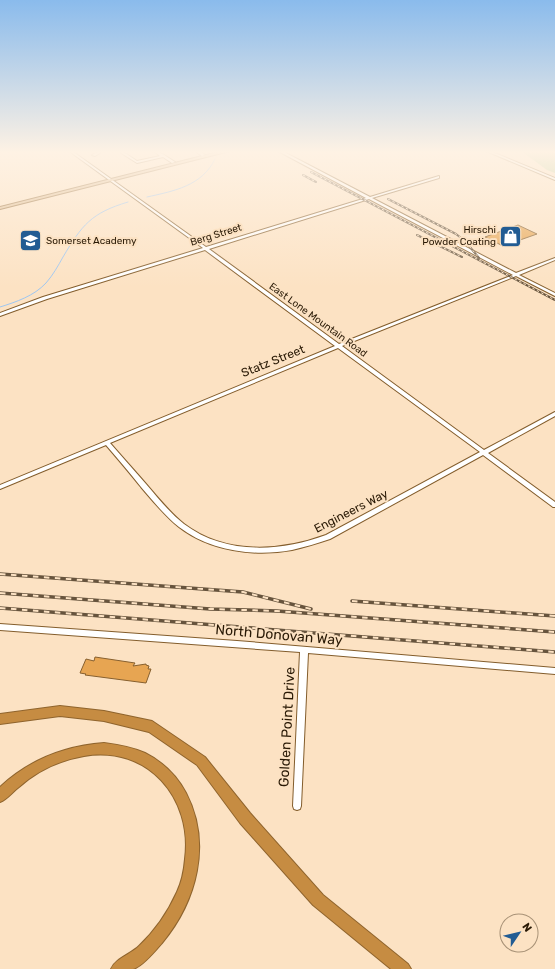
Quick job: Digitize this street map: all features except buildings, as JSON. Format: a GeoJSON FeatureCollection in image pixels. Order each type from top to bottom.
{"type":"FeatureCollection","features":[{"type":"Feature","properties":{"kind":"highway"},"geometry":{"type":"LineString","coordinates":[[0,718],[60,711],[104,716],[152,727],[201,761],[244,818],[318,900],[403,969]]}},
{"type":"Feature","properties":{"kind":"highway"},"geometry":{"type":"LineString","coordinates":[[0,796],[19,778],[42,763],[67,753],[101,749],[122,752],[142,758],[165,774],[173,782],[187,809],[191,822],[193,843],[191,869],[183,896],[170,921],[140,955],[119,969]]}},
{"type":"Feature","properties":{"kind":"main road"},"geometry":{"type":"LineString","coordinates":[[1,207],[39,196]]}},
{"type":"Feature","properties":{"kind":"main road"},"geometry":{"type":"LineString","coordinates":[[25,200],[40,196]]}},
{"type":"Feature","properties":{"kind":"street","name":"East Lone Mountain Road"},"geometry":{"type":"LineString","coordinates":[[133,196],[555,504]]}},
{"type":"Feature","properties":{"kind":"street"},"geometry":{"type":"LineString","coordinates":[[366,196],[555,295]]}},
{"type":"Feature","properties":{"kind":"street","name":"Berg Street"},"geometry":{"type":"LineString","coordinates":[[0,315],[52,296],[375,196]]}},
{"type":"Feature","properties":{"kind":"street","name":"Statz Street"},"geometry":{"type":"LineString","coordinates":[[0,487],[338,346],[555,259]]}},
{"type":"Feature","properties":{"kind":"street","name":"Engineers Way"},"geometry":{"type":"LineString","coordinates":[[106,442],[169,514],[182,526],[198,536],[218,544],[249,550],[277,550],[294,548],[328,538],[555,414]]}},
{"type":"Feature","properties":{"kind":"street","name":"North Donovan Way"},"geometry":{"type":"LineString","coordinates":[[0,627],[555,671]]}},
{"type":"Feature","properties":{"kind":"street","name":"Golden Point Drive"},"geometry":{"type":"LineString","coordinates":[[297,806],[304,650]]}},
{"type":"Feature","properties":{"kind":"waterway"},"geometry":{"type":"LineString","coordinates":[[0,307],[24,298],[41,288],[53,274],[82,228],[96,216],[115,206],[128,202]]}},
{"type":"Feature","properties":{"kind":"railway"},"geometry":{"type":"LineString","coordinates":[[357,196],[555,300]]}},
{"type":"Feature","properties":{"kind":"railway"},"geometry":{"type":"LineString","coordinates":[[388,199],[456,234],[465,241],[479,258]]}},
{"type":"Feature","properties":{"kind":"railway"},"geometry":{"type":"LineString","coordinates":[[417,235],[462,257]]}},
{"type":"Feature","properties":{"kind":"railway"},"geometry":{"type":"LineString","coordinates":[[0,574],[243,592],[311,609]]}},
{"type":"Feature","properties":{"kind":"railway"},"geometry":{"type":"LineString","coordinates":[[0,593],[210,609],[277,611],[555,632]]}},
{"type":"Feature","properties":{"kind":"railway"},"geometry":{"type":"LineString","coordinates":[[352,601],[555,616]]}},
{"type":"Feature","properties":{"kind":"railway"},"geometry":{"type":"LineString","coordinates":[[0,608],[555,652]]}},
{"type":"Feature","properties":{"kind":"place","name":"Hirschi Powder Coating"},"geometry":{"type":"Point","coordinates":[511,236]}},
{"type":"Feature","properties":{"kind":"place","name":"Somerset Academy"},"geometry":{"type":"Point","coordinates":[31,241]}}]}
